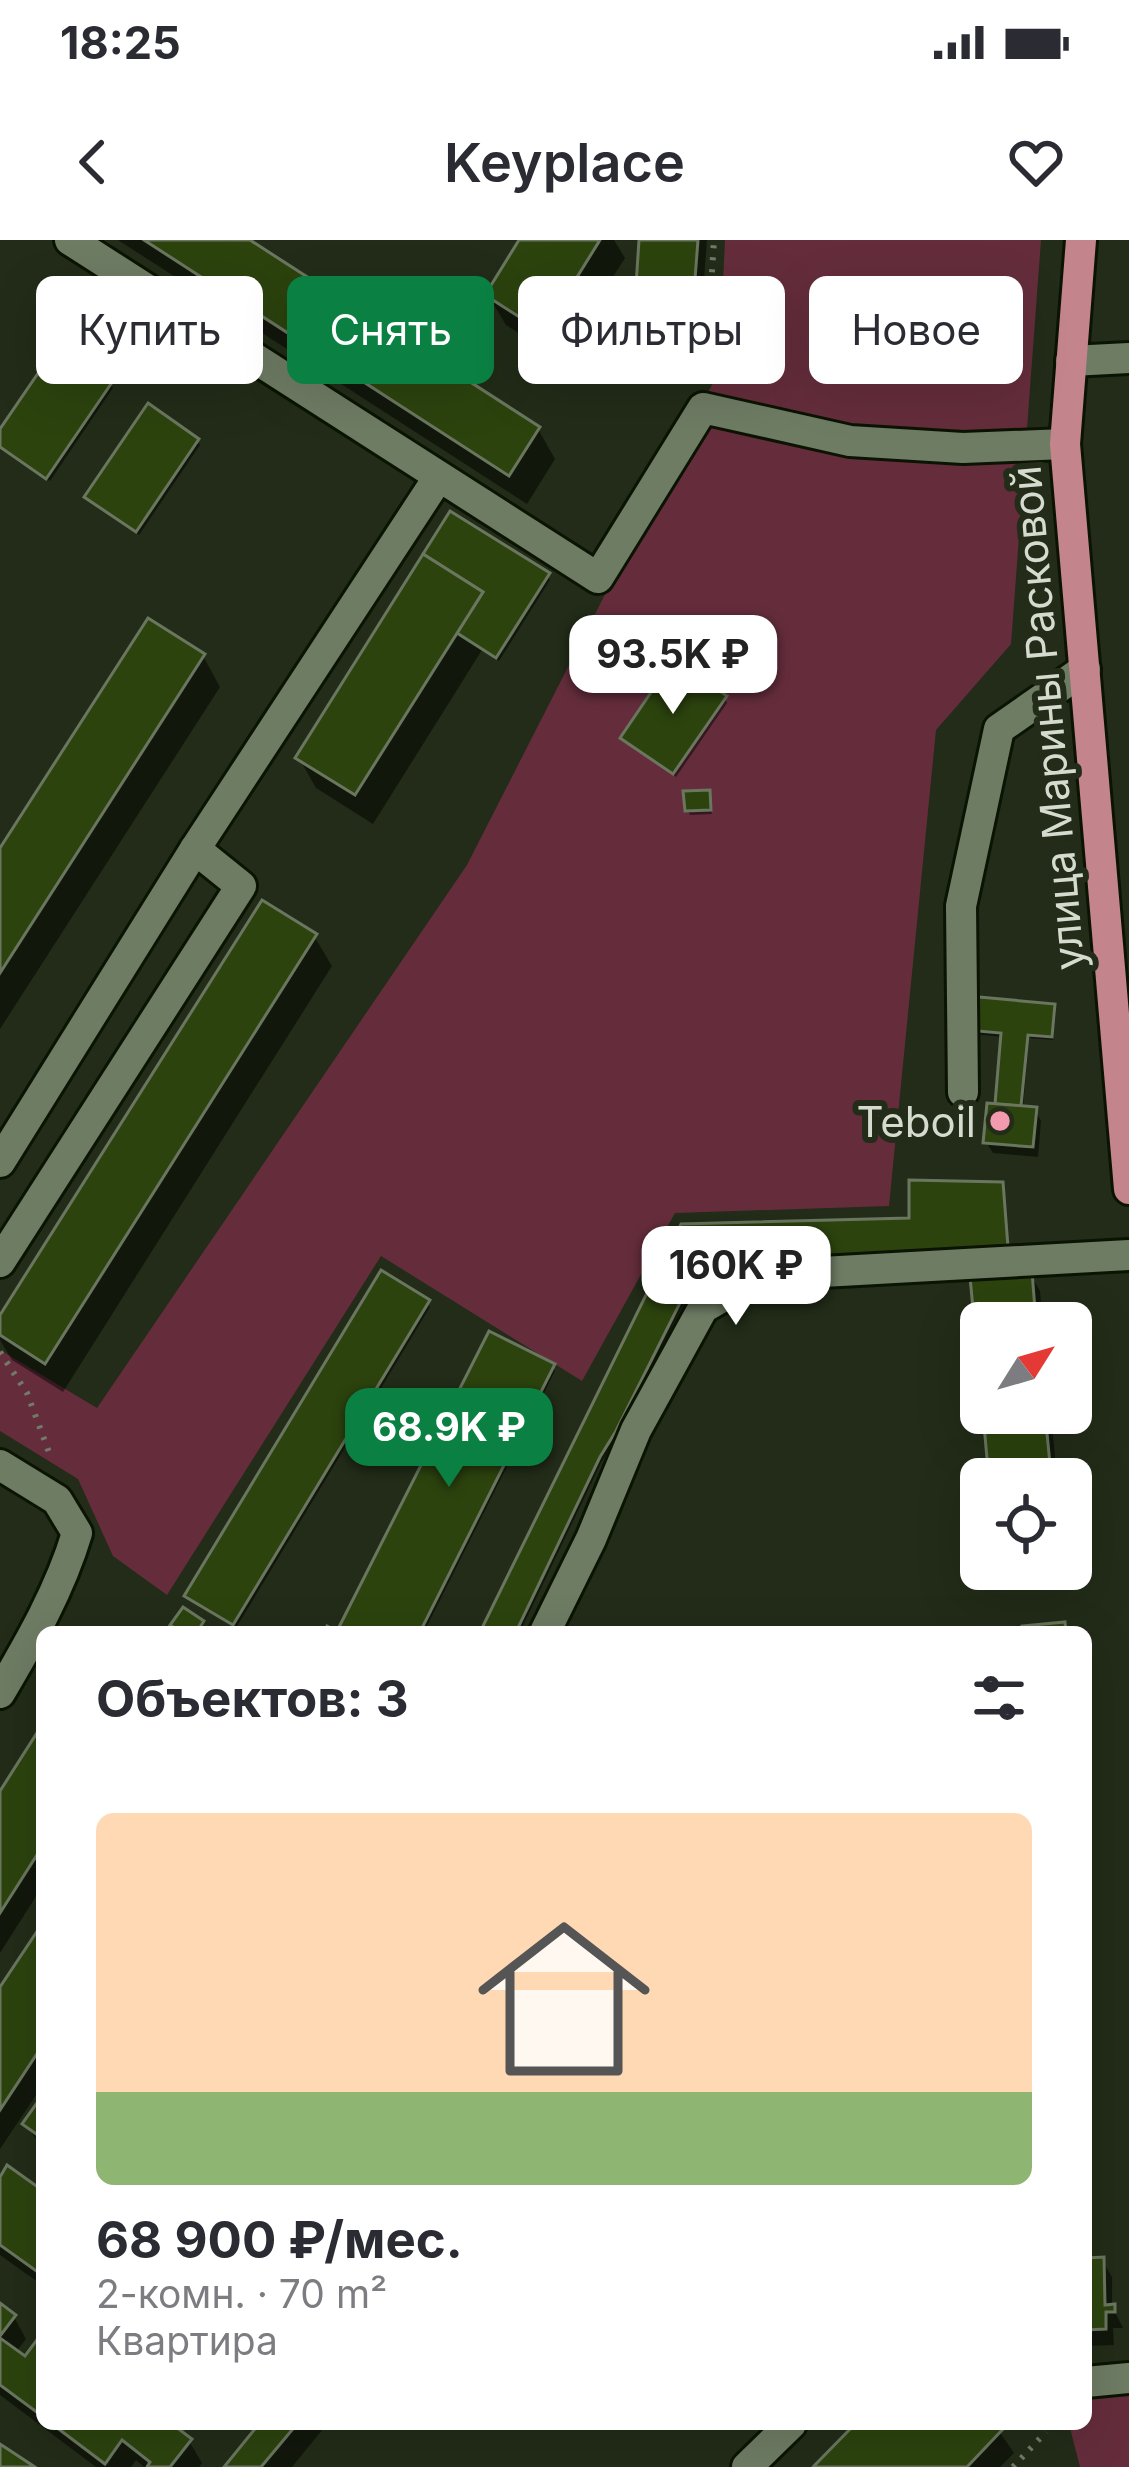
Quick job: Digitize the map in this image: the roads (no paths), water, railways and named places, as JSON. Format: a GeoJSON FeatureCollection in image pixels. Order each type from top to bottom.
{"type":"FeatureCollection","features":[{"type":"Feature","properties":{"kind":"main road","name":"улица Марины Расковой"},"geometry":{"type":"LineString","coordinates":[[1081,240],[1065,444],[1129,1189]]}},
{"type":"Feature","properties":{"kind":"street"},"geometry":{"type":"LineString","coordinates":[[70,240],[598,578],[703,408],[850,441],[963,448],[1065,444]]}},
{"type":"Feature","properties":{"kind":"street"},"geometry":{"type":"LineString","coordinates":[[1072,362],[1129,358]]}},
{"type":"Feature","properties":{"kind":"street"},"geometry":{"type":"LineString","coordinates":[[0,1162],[196,849],[438,478]]}},
{"type":"Feature","properties":{"kind":"street"},"geometry":{"type":"LineString","coordinates":[[963,1092],[961,907],[999,729],[1085,670]]}},
{"type":"Feature","properties":{"kind":"street"},"geometry":{"type":"LineString","coordinates":[[0,1262],[241,886],[196,849]]}},
{"type":"Feature","properties":{"kind":"street"},"geometry":{"type":"LineString","coordinates":[[548,1626],[591,1539],[636,1430],[703,1308],[736,1289],[804,1273],[1129,1255]]}},
{"type":"Feature","properties":{"kind":"street"},"geometry":{"type":"LineString","coordinates":[[0,1465],[57,1500],[77,1533],[45,1626]]}},
{"type":"Feature","properties":{"kind":"street"},"geometry":{"type":"LineString","coordinates":[[0,1693],[36,1641]]}},
{"type":"Feature","properties":{"kind":"street"},"geometry":{"type":"LineString","coordinates":[[1092,2381],[1129,2378]]}},
{"type":"Feature","properties":{"kind":"street"},"geometry":{"type":"LineString","coordinates":[[747,2467],[785,2430]]}},
{"type":"Feature","properties":{"kind":"place","name":"Teboil"},"geometry":{"type":"Point","coordinates":[1000,1121]}}]}
